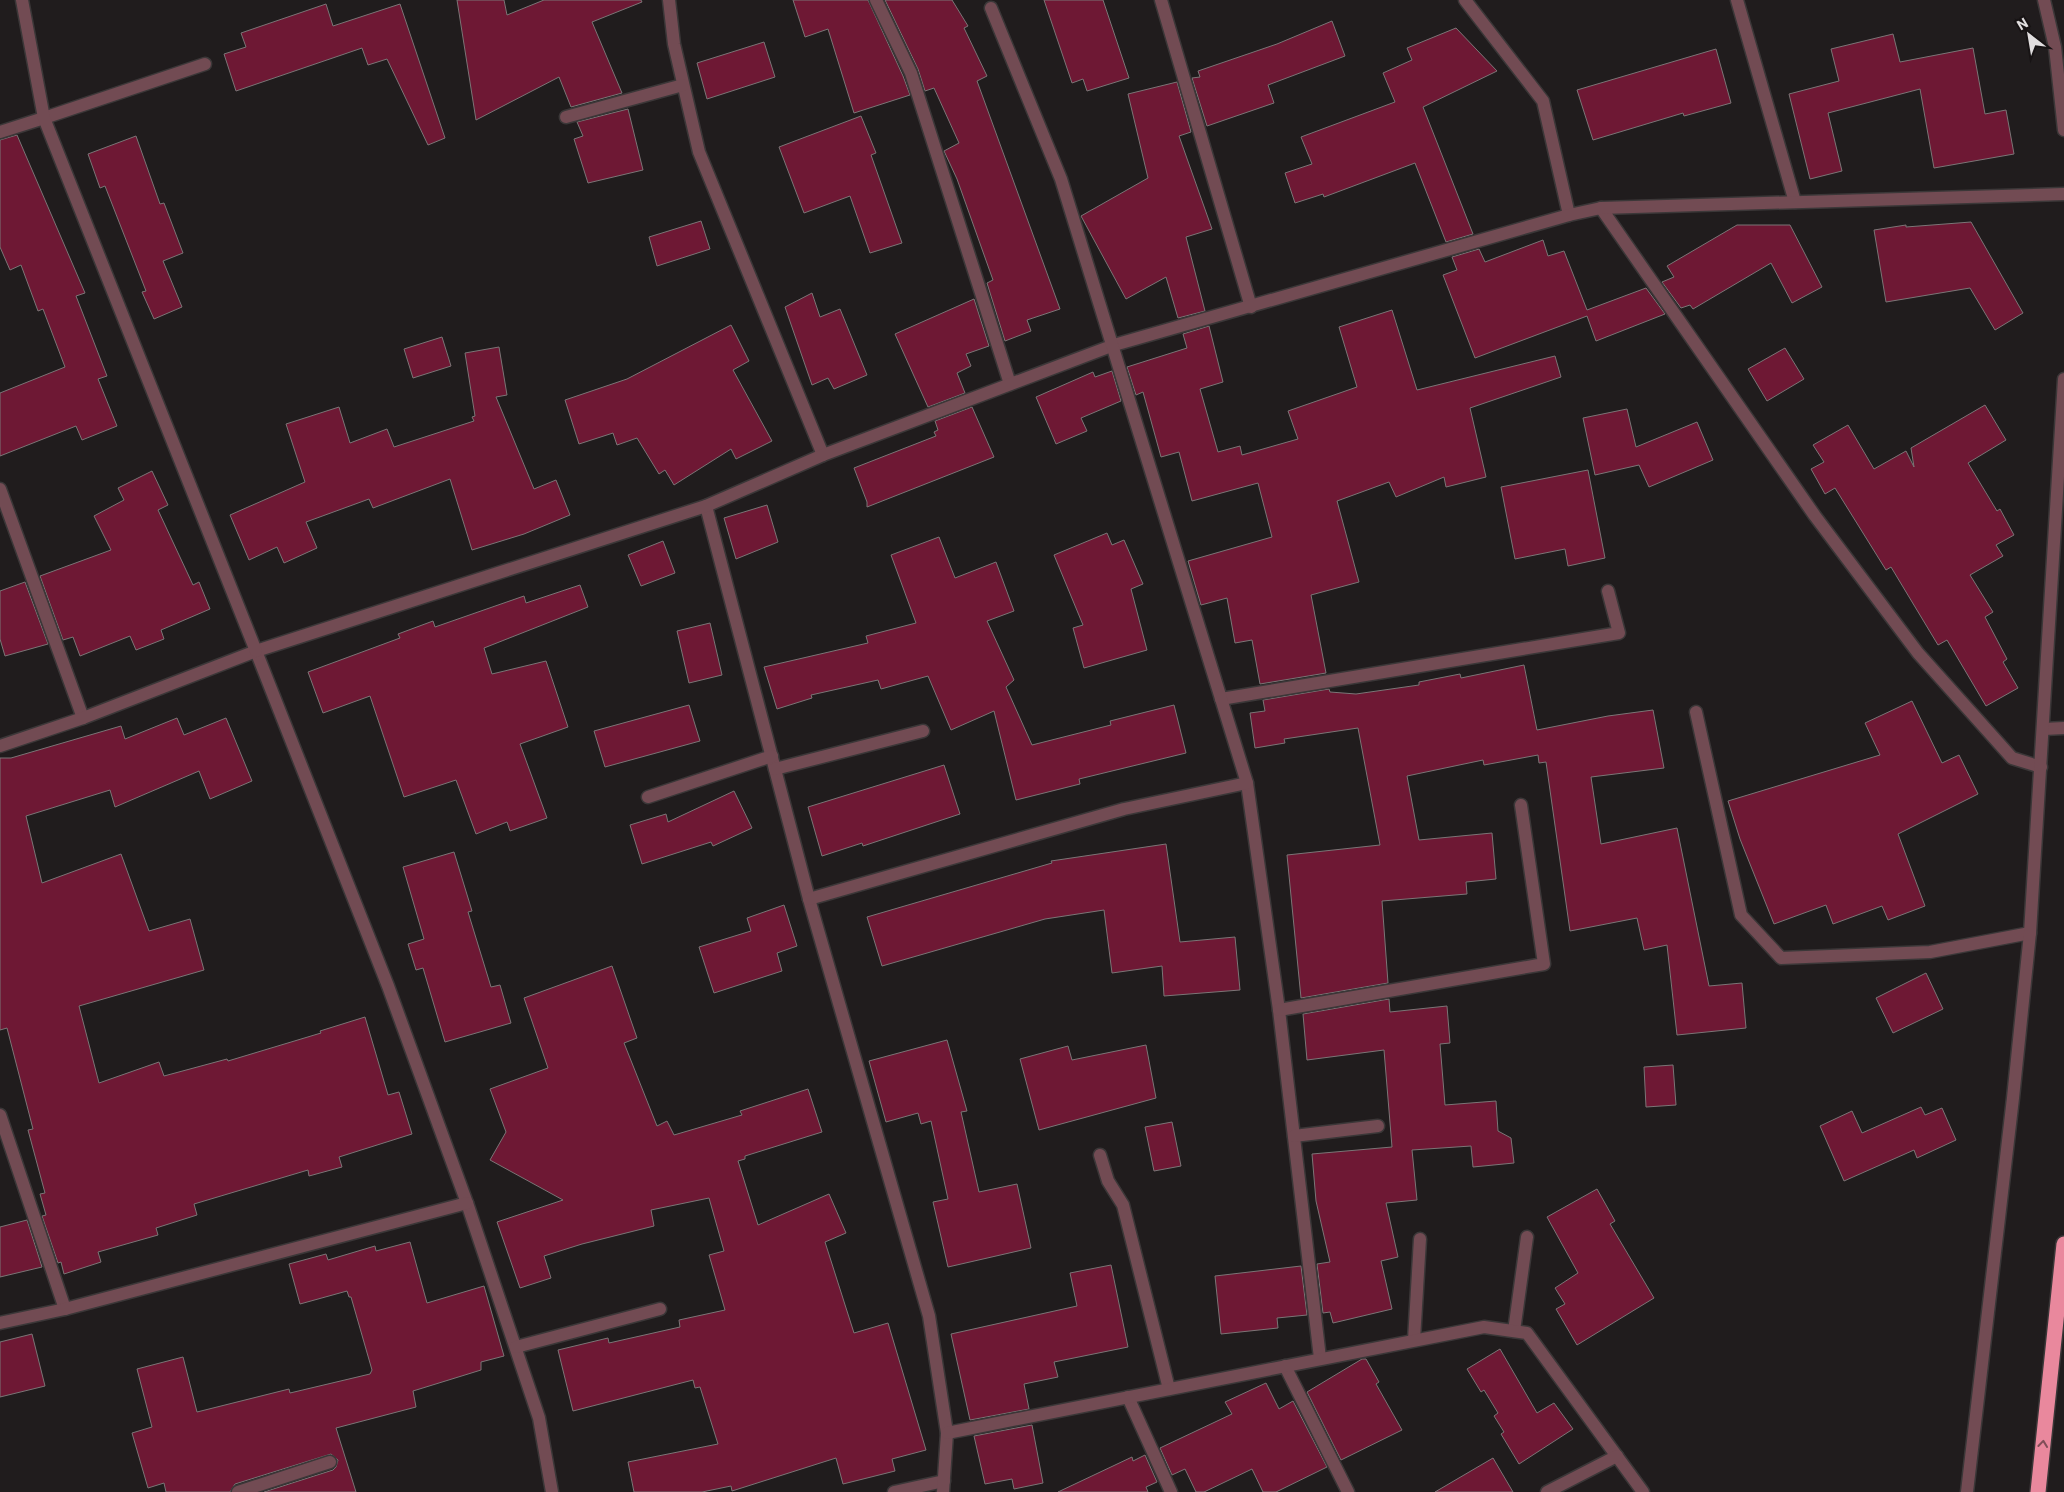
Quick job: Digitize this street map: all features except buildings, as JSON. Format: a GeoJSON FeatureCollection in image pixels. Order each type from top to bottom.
{"type":"FeatureCollection","features":[{"type":"Feature","properties":{"kind":"highway"},"geometry":{"type":"LineString","coordinates":[[2038,1492],[2064,1244]]}},
{"type":"Feature","properties":{"kind":"street"},"geometry":{"type":"LineString","coordinates":[[22,0],[44,118],[388,986],[467,1203],[516,1347],[539,1418],[552,1492]]}},
{"type":"Feature","properties":{"kind":"street"},"geometry":{"type":"LineString","coordinates":[[669,0],[674,44],[699,152],[823,455]]}},
{"type":"Feature","properties":{"kind":"street"},"geometry":{"type":"LineString","coordinates":[[876,0],[911,73],[1010,384]]}},
{"type":"Feature","properties":{"kind":"street"},"geometry":{"type":"LineString","coordinates":[[1161,0],[1251,307]]}},
{"type":"Feature","properties":{"kind":"street"},"geometry":{"type":"LineString","coordinates":[[1465,0],[1543,101],[1569,215]]}},
{"type":"Feature","properties":{"kind":"street"},"geometry":{"type":"LineString","coordinates":[[1736,0],[1795,202]]}},
{"type":"Feature","properties":{"kind":"street"},"geometry":{"type":"LineString","coordinates":[[2044,0],[2055,47],[2064,130]]}},
{"type":"Feature","properties":{"kind":"street"},"geometry":{"type":"LineString","coordinates":[[991,8],[1061,179],[1114,346],[1247,783],[1279,1010],[1320,1358]]}},
{"type":"Feature","properties":{"kind":"street"},"geometry":{"type":"LineString","coordinates":[[0,132],[205,64]]}},
{"type":"Feature","properties":{"kind":"street"},"geometry":{"type":"LineString","coordinates":[[566,117],[683,85]]}},
{"type":"Feature","properties":{"kind":"street"},"geometry":{"type":"LineString","coordinates":[[0,746],[83,718],[256,652],[706,506],[823,455],[1114,346],[1569,215],[1602,208],[2064,194]]}},
{"type":"Feature","properties":{"kind":"street"},"geometry":{"type":"LineString","coordinates":[[1602,208],[1815,516],[1918,654],[2012,758],[2041,767]]}},
{"type":"Feature","properties":{"kind":"street"},"geometry":{"type":"LineString","coordinates":[[1967,1492],[2014,1098],[2030,933],[2064,380]]}},
{"type":"Feature","properties":{"kind":"street"},"geometry":{"type":"LineString","coordinates":[[0,489],[83,718]]}},
{"type":"Feature","properties":{"kind":"street"},"geometry":{"type":"LineString","coordinates":[[706,506],[809,898],[929,1316],[947,1433],[944,1487],[894,1492]]}},
{"type":"Feature","properties":{"kind":"street"},"geometry":{"type":"LineString","coordinates":[[1221,699],[1619,633],[1608,591]]}},
{"type":"Feature","properties":{"kind":"street"},"geometry":{"type":"LineString","coordinates":[[1696,712],[1741,915],[1781,958],[1930,952],[2030,933]]}},
{"type":"Feature","properties":{"kind":"street"},"geometry":{"type":"LineString","coordinates":[[2044,729],[2064,728]]}},
{"type":"Feature","properties":{"kind":"street"},"geometry":{"type":"LineString","coordinates":[[775,769],[923,731]]}},
{"type":"Feature","properties":{"kind":"street"},"geometry":{"type":"LineString","coordinates":[[648,797],[772,756]]}},
{"type":"Feature","properties":{"kind":"street"},"geometry":{"type":"LineString","coordinates":[[809,898],[1124,809],[1247,783]]}},
{"type":"Feature","properties":{"kind":"street"},"geometry":{"type":"LineString","coordinates":[[1279,1010],[1544,964],[1520,805]]}},
{"type":"Feature","properties":{"kind":"street"},"geometry":{"type":"LineString","coordinates":[[0,1114],[65,1309]]}},
{"type":"Feature","properties":{"kind":"street"},"geometry":{"type":"LineString","coordinates":[[1294,1136],[1378,1126]]}},
{"type":"Feature","properties":{"kind":"street"},"geometry":{"type":"LineString","coordinates":[[1100,1155],[1108,1181],[1123,1205],[1169,1389]]}},
{"type":"Feature","properties":{"kind":"street"},"geometry":{"type":"LineString","coordinates":[[0,1324],[65,1309],[467,1203]]}},
{"type":"Feature","properties":{"kind":"street"},"geometry":{"type":"LineString","coordinates":[[1514,1331],[1527,1236]]}},
{"type":"Feature","properties":{"kind":"street"},"geometry":{"type":"LineString","coordinates":[[1414,1340],[1420,1239]]}},
{"type":"Feature","properties":{"kind":"street"},"geometry":{"type":"LineString","coordinates":[[516,1347],[660,1309]]}},
{"type":"Feature","properties":{"kind":"street"},"geometry":{"type":"LineString","coordinates":[[947,1433],[1484,1327],[1527,1333],[1643,1492]]}},
{"type":"Feature","properties":{"kind":"street"},"geometry":{"type":"LineString","coordinates":[[1285,1366],[1348,1492]]}},
{"type":"Feature","properties":{"kind":"street"},"geometry":{"type":"LineString","coordinates":[[1128,1397],[1171,1492]]}},
{"type":"Feature","properties":{"kind":"street"},"geometry":{"type":"LineString","coordinates":[[1547,1492],[1617,1456]]}},
{"type":"Feature","properties":{"kind":"street"},"geometry":{"type":"LineString","coordinates":[[238,1492],[330,1462]]}}]}
